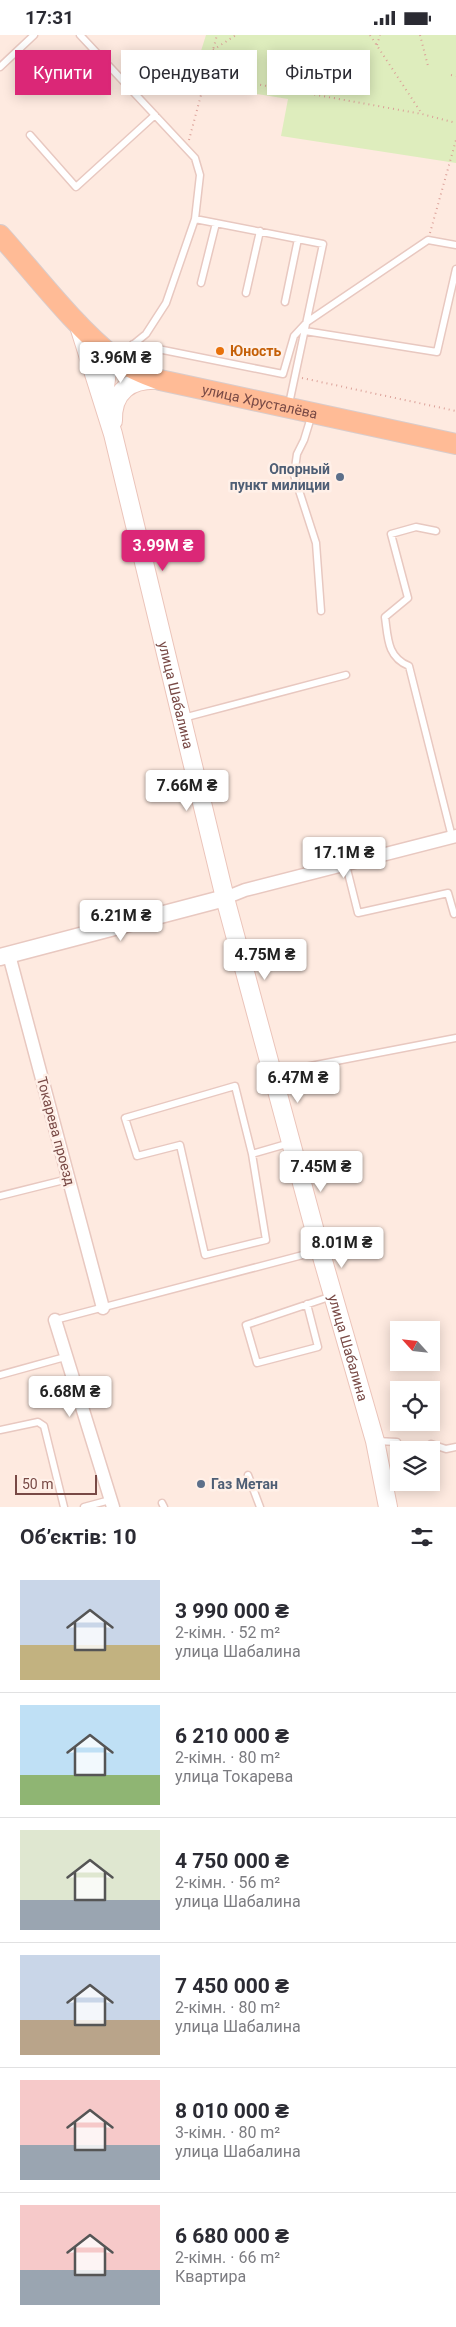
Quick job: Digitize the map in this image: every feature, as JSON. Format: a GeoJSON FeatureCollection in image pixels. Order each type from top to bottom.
{"type":"FeatureCollection","features":[{"type":"Feature","properties":{"kind":"main road","name":"улица Хрусталёва"},"geometry":{"type":"LineString","coordinates":[[0,235],[78,323],[116,359],[139,372],[160,380],[456,444]]}},
{"type":"Feature","properties":{"kind":"main road","name":"улица Шабалина"},"geometry":{"type":"LineString","coordinates":[[78,323],[113,434],[225,898],[320,1251],[375,1441],[388,1507]]}},
{"type":"Feature","properties":{"kind":"main road","name":"улица Шабалина"},"geometry":{"type":"LineString","coordinates":[[104,401],[107,371],[116,359]]}},
{"type":"Feature","properties":{"kind":"main road","name":"улица Шабалина"},"geometry":{"type":"LineString","coordinates":[[113,434],[112,406],[121,391],[137,381],[160,380]]}},
{"type":"Feature","properties":{"kind":"street"},"geometry":{"type":"LineString","coordinates":[[4,956],[225,898],[245,890],[454,837]]}},
{"type":"Feature","properties":{"kind":"street","name":"Токарева проезд"},"geometry":{"type":"LineString","coordinates":[[4,956],[103,1308]]}},
{"type":"Feature","properties":{"kind":"street"},"geometry":{"type":"LineString","coordinates":[[55,1320],[112,1504]]}},
{"type":"Feature","properties":{"kind":"lane"},"geometry":{"type":"LineString","coordinates":[[0,67],[34,35]]}},
{"type":"Feature","properties":{"kind":"lane"},"geometry":{"type":"LineString","coordinates":[[80,35],[195,158],[200,175],[196,219],[166,303],[146,333],[116,359]]}},
{"type":"Feature","properties":{"kind":"lane"},"geometry":{"type":"LineString","coordinates":[[30,135],[76,187],[155,115]]}},
{"type":"Feature","properties":{"kind":"lane"},"geometry":{"type":"LineString","coordinates":[[196,219],[323,244],[306,331],[288,408]]}},
{"type":"Feature","properties":{"kind":"lane"},"geometry":{"type":"LineString","coordinates":[[201,283],[216,223]]}},
{"type":"Feature","properties":{"kind":"lane"},"geometry":{"type":"LineString","coordinates":[[246,293],[260,231]]}},
{"type":"Feature","properties":{"kind":"lane"},"geometry":{"type":"LineString","coordinates":[[285,302],[298,239]]}},
{"type":"Feature","properties":{"kind":"lane"},"geometry":{"type":"LineString","coordinates":[[283,374],[294,336],[307,322],[428,240],[456,245]]}},
{"type":"Feature","properties":{"kind":"lane"},"geometry":{"type":"LineString","coordinates":[[306,331],[437,352],[456,269]]}},
{"type":"Feature","properties":{"kind":"lane"},"geometry":{"type":"LineString","coordinates":[[133,343],[295,377]]}},
{"type":"Feature","properties":{"kind":"lane"},"geometry":{"type":"LineString","coordinates":[[312,413],[304,440],[297,454],[294,475],[316,543],[322,611]]}},
{"type":"Feature","properties":{"kind":"lane"},"geometry":{"type":"LineString","coordinates":[[436,531],[416,527],[391,534],[408,598],[385,617],[389,647],[398,662],[409,666],[454,837]]}},
{"type":"Feature","properties":{"kind":"lane"},"geometry":{"type":"LineString","coordinates":[[181,718],[346,675]]}},
{"type":"Feature","properties":{"kind":"lane"},"geometry":{"type":"LineString","coordinates":[[346,865],[358,913],[448,893],[454,914]]}},
{"type":"Feature","properties":{"kind":"lane"},"geometry":{"type":"LineString","coordinates":[[273,1073],[456,1038]]}},
{"type":"Feature","properties":{"kind":"lane"},"geometry":{"type":"LineString","coordinates":[[235,1086],[252,1154],[266,1240],[205,1255],[180,1145],[137,1156],[125,1118],[235,1086]]}},
{"type":"Feature","properties":{"kind":"lane"},"geometry":{"type":"LineString","coordinates":[[252,1154],[291,1143]]}},
{"type":"Feature","properties":{"kind":"lane"},"geometry":{"type":"LineString","coordinates":[[0,1196],[68,1179]]}},
{"type":"Feature","properties":{"kind":"lane"},"geometry":{"type":"LineString","coordinates":[[55,1320],[320,1251]]}},
{"type":"Feature","properties":{"kind":"lane"},"geometry":{"type":"LineString","coordinates":[[307,1304],[318,1347],[256,1363],[246,1325],[307,1304],[333,1296]]}},
{"type":"Feature","properties":{"kind":"lane"},"geometry":{"type":"LineString","coordinates":[[0,1375],[66,1357]]}},
{"type":"Feature","properties":{"kind":"lane"},"geometry":{"type":"LineString","coordinates":[[0,1431],[38,1422],[44,1425],[64,1507]]}},
{"type":"Feature","properties":{"kind":"lane"},"geometry":{"type":"LineString","coordinates":[[375,1441],[390,1442]]}},
{"type":"Feature","properties":{"kind":"lane"},"geometry":{"type":"LineString","coordinates":[[440,1447],[446,1449],[456,1447]]}},
{"type":"Feature","properties":{"kind":"lane"},"geometry":{"type":"LineString","coordinates":[[248,1475],[260,1507]]}},
{"type":"Feature","properties":{"kind":"lane"},"geometry":{"type":"LineString","coordinates":[[84,1507],[112,1504]]}},
{"type":"Feature","properties":{"kind":"path"},"geometry":{"type":"LineString","coordinates":[[213,50],[217,35]]}},
{"type":"Feature","properties":{"kind":"path"},"geometry":{"type":"LineString","coordinates":[[213,50],[236,35]]}},
{"type":"Feature","properties":{"kind":"path"},"geometry":{"type":"LineString","coordinates":[[370,35],[422,114]]}},
{"type":"Feature","properties":{"kind":"path"},"geometry":{"type":"LineString","coordinates":[[377,45],[380,35]]}},
{"type":"Feature","properties":{"kind":"path"},"geometry":{"type":"LineString","coordinates":[[420,35],[428,66]]}},
{"type":"Feature","properties":{"kind":"path"},"geometry":{"type":"LineString","coordinates":[[451,75],[456,76]]}},
{"type":"Feature","properties":{"kind":"path"},"geometry":{"type":"LineString","coordinates":[[257,84],[422,114],[456,123]]}},
{"type":"Feature","properties":{"kind":"path"},"geometry":{"type":"LineString","coordinates":[[186,150],[201,95]]}},
{"type":"Feature","properties":{"kind":"path"},"geometry":{"type":"LineString","coordinates":[[428,240],[456,140]]}},
{"type":"Feature","properties":{"kind":"path"},"geometry":{"type":"LineString","coordinates":[[295,377],[456,411]]}},
{"type":"Feature","properties":{"kind":"green space"},"geometry":{"type":"Polygon","coordinates":[[[206,35],[456,35],[456,163],[281,136],[288,99],[257,94],[257,50],[201,50],[206,35]]]}},
{"type":"Feature","properties":{"kind":"place","name":"Юность"},"geometry":{"type":"Point","coordinates":[220,351]}},
{"type":"Feature","properties":{"kind":"place","name":"Опорный пункт милиции"},"geometry":{"type":"Point","coordinates":[340,477]}},
{"type":"Feature","properties":{"kind":"place","name":"Газ Метан"},"geometry":{"type":"Point","coordinates":[201,1484]}}]}
